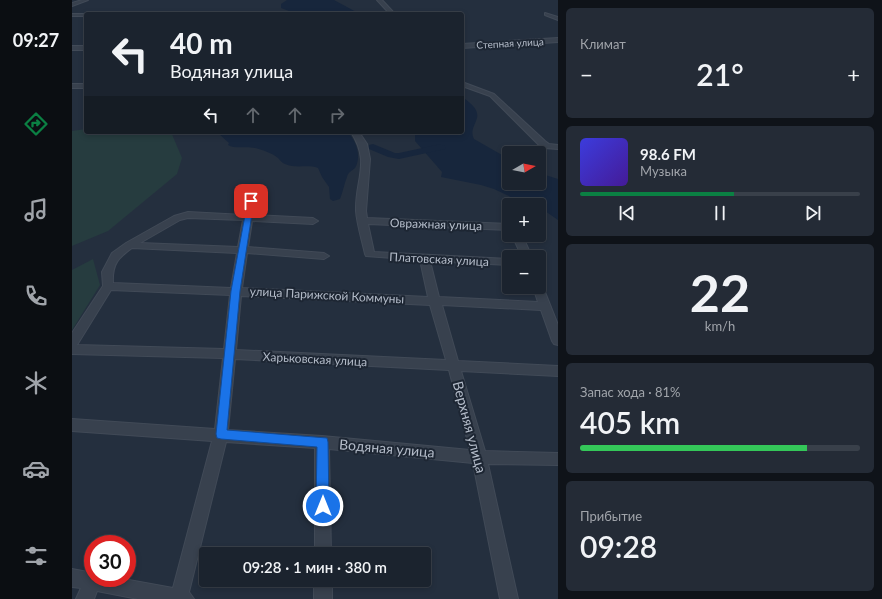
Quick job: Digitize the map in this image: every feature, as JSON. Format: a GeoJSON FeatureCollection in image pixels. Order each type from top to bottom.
{"type":"FeatureCollection","features":[{"type":"Feature","properties":{"kind":"street"},"geometry":{"type":"LineString","coordinates":[[72,5],[86,0]]}},
{"type":"Feature","properties":{"kind":"street"},"geometry":{"type":"LineString","coordinates":[[379,0],[391,12]]}},
{"type":"Feature","properties":{"kind":"street"},"geometry":{"type":"LineString","coordinates":[[72,14],[84,15]]}},
{"type":"Feature","properties":{"kind":"street"},"geometry":{"type":"LineString","coordinates":[[547,14],[558,19]]}},
{"type":"Feature","properties":{"kind":"street","name":"Степная улица"},"geometry":{"type":"LineString","coordinates":[[464,46],[558,40]]}},
{"type":"Feature","properties":{"kind":"street"},"geometry":{"type":"LineString","coordinates":[[72,48],[84,48]]}},
{"type":"Feature","properties":{"kind":"street"},"geometry":{"type":"LineString","coordinates":[[464,85],[492,95],[542,143],[547,146],[558,147]]}},
{"type":"Feature","properties":{"kind":"street"},"geometry":{"type":"LineString","coordinates":[[72,86],[84,86]]}},
{"type":"Feature","properties":{"kind":"street"},"geometry":{"type":"LineString","coordinates":[[356,134],[362,144],[366,159],[361,202],[363,221]]}},
{"type":"Feature","properties":{"kind":"street"},"geometry":{"type":"LineString","coordinates":[[118,587],[181,599],[221,434],[228,354],[236,291],[251,201]]}},
{"type":"Feature","properties":{"kind":"street"},"geometry":{"type":"LineString","coordinates":[[72,343],[108,286],[107,272],[116,255],[129,245],[177,218],[188,215],[314,222]]}},
{"type":"Feature","properties":{"kind":"street","name":"Овражная улица"},"geometry":{"type":"LineString","coordinates":[[363,221],[502,227]]}},
{"type":"Feature","properties":{"kind":"street","name":"Платовская улица"},"geometry":{"type":"LineString","coordinates":[[363,221],[370,254],[502,262]]}},
{"type":"Feature","properties":{"kind":"street"},"geometry":{"type":"LineString","coordinates":[[129,245],[243,250],[324,256]]}},
{"type":"Feature","properties":{"kind":"street","name":"Верхняя улица"},"geometry":{"type":"LineString","coordinates":[[424,257],[433,300],[454,366],[479,457],[510,599]]}},
{"type":"Feature","properties":{"kind":"street","name":"улица Парижской Коммуны"},"geometry":{"type":"LineString","coordinates":[[108,286],[545,306]]}},
{"type":"Feature","properties":{"kind":"street"},"geometry":{"type":"LineString","coordinates":[[541,294],[558,341]]}},
{"type":"Feature","properties":{"kind":"street","name":"Харьковская улица"},"geometry":{"type":"LineString","coordinates":[[72,349],[228,354],[558,371]]}},
{"type":"Feature","properties":{"kind":"street","name":"Водяная улица"},"geometry":{"type":"LineString","coordinates":[[72,425],[221,434],[479,457],[558,459]]}},
{"type":"Feature","properties":{"kind":"street"},"geometry":{"type":"LineString","coordinates":[[322,442],[323,547]]}},
{"type":"Feature","properties":{"kind":"street"},"geometry":{"type":"LineString","coordinates":[[72,578],[84,580]]}},
{"type":"Feature","properties":{"kind":"street"},"geometry":{"type":"LineString","coordinates":[[85,599],[90,587]]}},
{"type":"Feature","properties":{"kind":"street"},"geometry":{"type":"LineString","coordinates":[[323,587],[323,599]]}},
{"type":"Feature","properties":{"kind":"green space"},"geometry":{"type":"Polygon","coordinates":[[[84,129],[84,134],[172,134],[182,158],[177,174],[108,231],[72,246],[72,131],[84,129]]]}},
{"type":"Feature","properties":{"kind":"green space"},"geometry":{"type":"Polygon","coordinates":[[[93,259],[100,285],[72,330],[72,270],[93,259]]]}},
{"type":"Feature","properties":{"kind":"water"},"geometry":{"type":"Polygon","coordinates":[[[287,0],[334,0],[356,12],[292,12],[281,8],[281,4],[287,0]]]}},
{"type":"Feature","properties":{"kind":"water"},"geometry":{"type":"Polygon","coordinates":[[[464,99],[476,110],[477,120],[472,133],[474,139],[502,155],[502,190],[546,190],[546,175],[558,179],[558,220],[546,212],[546,198],[513,198],[494,189],[481,185],[441,177],[442,172],[415,141],[415,134],[464,134],[464,99]]]}},
{"type":"Feature","properties":{"kind":"water"},"geometry":{"type":"Polygon","coordinates":[[[219,134],[349,134],[357,148],[358,159],[355,168],[348,175],[340,199],[333,201],[330,199],[329,187],[318,168],[289,165],[283,163],[278,158],[267,152],[252,147],[231,146],[228,145],[229,143],[219,134]]]}},
{"type":"Feature","properties":{"kind":"waterway"},"geometry":{"type":"LineString","coordinates":[[373,147],[394,156],[411,154],[441,147]]}},
{"type":"Feature","properties":{"kind":"route"},"geometry":{"type":"LineString","coordinates":[[251,201],[236,291],[228,354],[221,434],[322,442],[323,506]]}}]}
